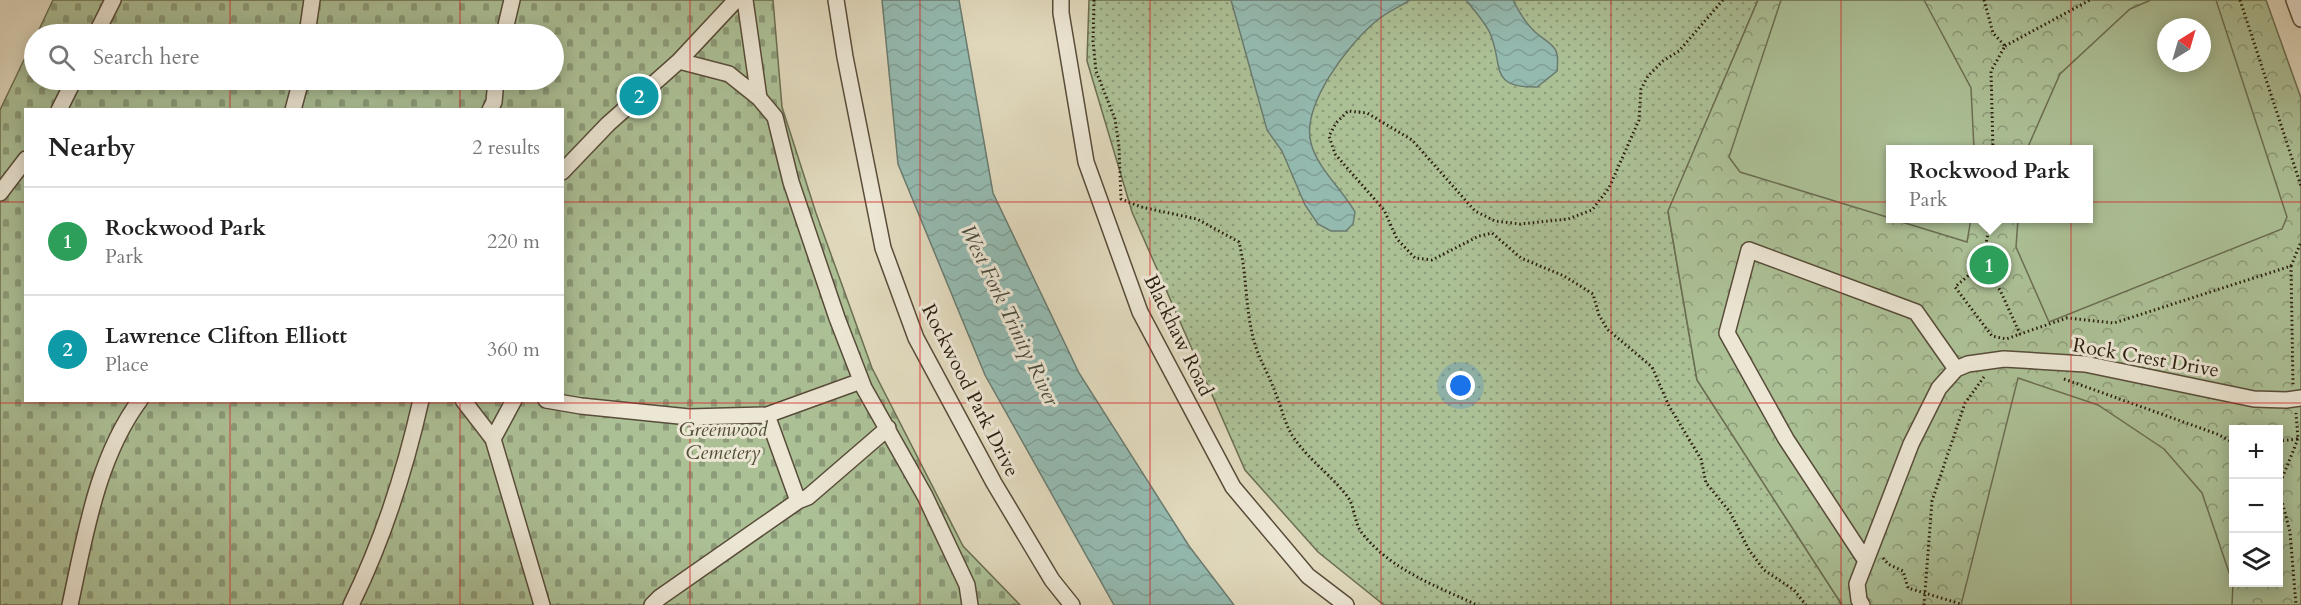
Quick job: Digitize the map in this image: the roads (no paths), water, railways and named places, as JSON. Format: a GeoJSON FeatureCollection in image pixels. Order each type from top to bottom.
{"type":"FeatureCollection","features":[{"type":"Feature","properties":{"kind":"street"},"geometry":{"type":"LineString","coordinates":[[101,24],[113,0]]}},
{"type":"Feature","properties":{"kind":"street"},"geometry":{"type":"LineString","coordinates":[[308,24],[312,0]]}},
{"type":"Feature","properties":{"kind":"street"},"geometry":{"type":"LineString","coordinates":[[506,24],[512,0]]}},
{"type":"Feature","properties":{"kind":"street"},"geometry":{"type":"LineString","coordinates":[[564,170],[608,124],[679,61],[736,0]]}},
{"type":"Feature","properties":{"kind":"street"},"geometry":{"type":"LineString","coordinates":[[745,0],[759,98]]}},
{"type":"Feature","properties":{"kind":"street","name":"Rockwood Park Drive"},"geometry":{"type":"LineString","coordinates":[[836,0],[844,57],[883,248],[916,338],[994,483],[1052,580],[1072,605]]}},
{"type":"Feature","properties":{"kind":"street","name":"Blackhaw Road"},"geometry":{"type":"LineString","coordinates":[[1061,0],[1061,13],[1086,162],[1140,312],[1233,487],[1308,576],[1346,605]]}},
{"type":"Feature","properties":{"kind":"street"},"geometry":{"type":"LineString","coordinates":[[2294,0],[2301,19]]}},
{"type":"Feature","properties":{"kind":"street"},"geometry":{"type":"LineString","coordinates":[[679,61],[729,74],[759,98],[775,117],[790,182],[861,381],[925,496],[967,585],[982,605]]}},
{"type":"Feature","properties":{"kind":"street"},"geometry":{"type":"LineString","coordinates":[[59,108],[69,90]]}},
{"type":"Feature","properties":{"kind":"street"},"geometry":{"type":"LineString","coordinates":[[294,108],[298,90]]}},
{"type":"Feature","properties":{"kind":"street"},"geometry":{"type":"LineString","coordinates":[[491,108],[495,90]]}},
{"type":"Feature","properties":{"kind":"street"},"geometry":{"type":"LineString","coordinates":[[0,193],[24,162]]}},
{"type":"Feature","properties":{"kind":"street"},"geometry":{"type":"LineString","coordinates":[[1862,605],[1857,584],[1866,561],[1911,444],[1939,388],[1956,369],[1916,312],[1749,250],[1727,333],[1786,439],[1866,561]]}},
{"type":"Feature","properties":{"kind":"street","name":"Rock Crest Drive"},"geometry":{"type":"LineString","coordinates":[[1956,369],[1968,364],[2004,359],[2085,364],[2254,399],[2298,398]]}},
{"type":"Feature","properties":{"kind":"street"},"geometry":{"type":"LineString","coordinates":[[563,402],[689,417],[767,415],[861,381]]}},
{"type":"Feature","properties":{"kind":"street"},"geometry":{"type":"LineString","coordinates":[[70,605],[90,517],[108,461],[130,414],[139,402]]}},
{"type":"Feature","properties":{"kind":"street"},"geometry":{"type":"LineString","coordinates":[[351,605],[366,575],[390,511],[411,444],[421,402]]}},
{"type":"Feature","properties":{"kind":"street"},"geometry":{"type":"LineString","coordinates":[[465,402],[493,439],[542,605]]}},
{"type":"Feature","properties":{"kind":"street"},"geometry":{"type":"LineString","coordinates":[[493,439],[513,402]]}},
{"type":"Feature","properties":{"kind":"street"},"geometry":{"type":"LineString","coordinates":[[767,415],[798,501]]}},
{"type":"Feature","properties":{"kind":"street"},"geometry":{"type":"LineString","coordinates":[[652,605],[658,598],[798,501],[808,497],[888,428]]}},
{"type":"Feature","properties":{"kind":"street"},"geometry":{"type":"LineString","coordinates":[[967,585],[970,605]]}},
{"type":"Feature","properties":{"kind":"water","name":"West Fork Trinity River"},"geometry":{"type":"Polygon","coordinates":[[[882,0],[959,0],[993,193],[1079,373],[1189,546],[1234,605],[1114,605],[985,375],[898,164],[882,0]]]}},
{"type":"Feature","properties":{"kind":"water"},"geometry":{"type":"Polygon","coordinates":[[[1231,0],[1410,0],[1379,19],[1352,45],[1329,77],[1313,111],[1310,128],[1314,152],[1324,170],[1355,212],[1353,224],[1346,231],[1331,231],[1318,224],[1305,205],[1282,151],[1267,130],[1231,0]]]}},
{"type":"Feature","properties":{"kind":"water"},"geometry":{"type":"Polygon","coordinates":[[[1466,0],[1513,0],[1528,25],[1554,47],[1557,56],[1557,71],[1537,87],[1510,83],[1500,72],[1489,31],[1466,0]]]}},
{"type":"Feature","properties":{"kind":"place","name":"Lawrence Clifton Elliott"},"geometry":{"type":"Point","coordinates":[639,96]}},
{"type":"Feature","properties":{"kind":"place","name":"Rockwood Park"},"geometry":{"type":"Point","coordinates":[1989,265]}},
{"type":"Feature","properties":{"kind":"park label","name":"Greenwood Cemetery"},"geometry":{"type":"Point","coordinates":[723,440]}}]}
